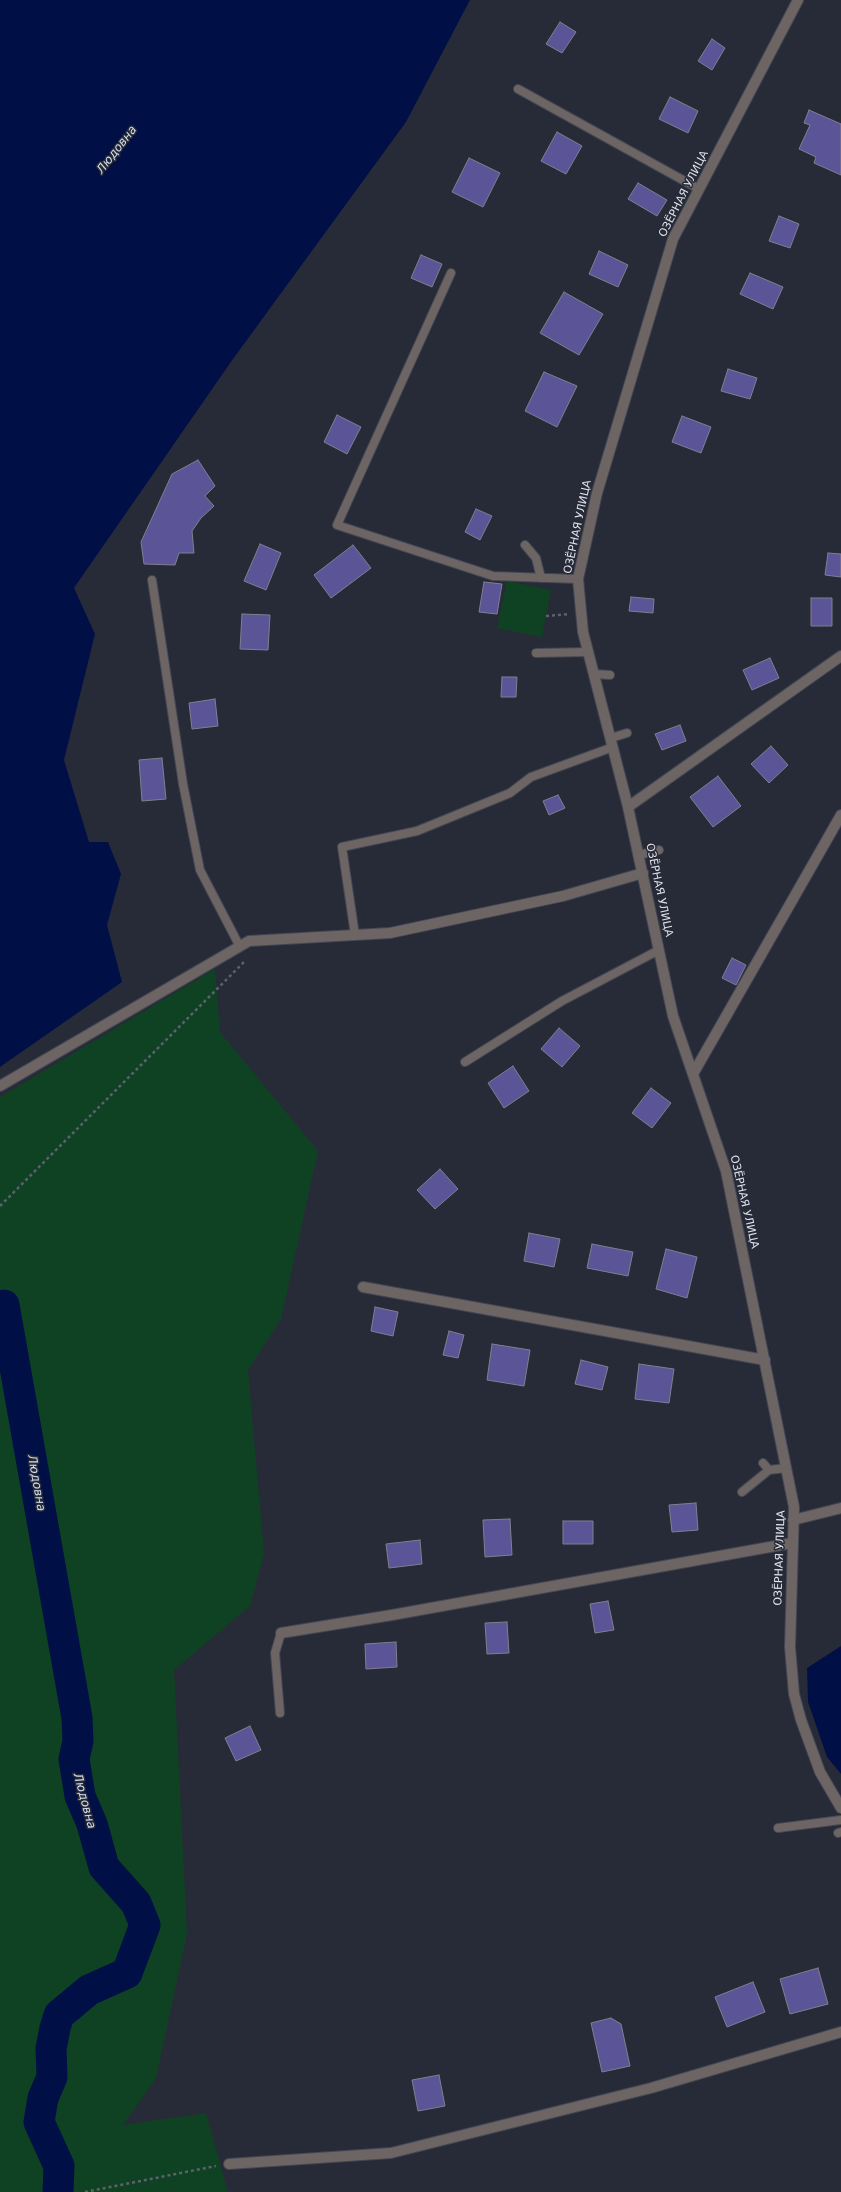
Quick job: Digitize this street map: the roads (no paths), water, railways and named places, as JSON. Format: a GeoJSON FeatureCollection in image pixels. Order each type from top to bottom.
{"type":"FeatureCollection","features":[{"type":"Feature","properties":{"kind":"street","name":"ОЗЁРНАЯ УЛИЦА"},"geometry":{"type":"LineString","coordinates":[[798,0],[673,239],[597,493],[578,579],[582,632],[628,807],[673,1016],[726,1171],[794,1507],[790,1647],[794,1694],[801,1720],[820,1772],[841,1808]]}},
{"type":"Feature","properties":{"kind":"street"},"geometry":{"type":"LineString","coordinates":[[628,807],[841,656]]}},
{"type":"Feature","properties":{"kind":"street"},"geometry":{"type":"LineString","coordinates":[[693,1074],[841,814]]}},
{"type":"Feature","properties":{"kind":"street"},"geometry":{"type":"LineString","coordinates":[[0,1086],[239,945],[249,941],[390,933],[563,896],[643,872]]}},
{"type":"Feature","properties":{"kind":"street"},"geometry":{"type":"LineString","coordinates":[[363,1287],[765,1360]]}},
{"type":"Feature","properties":{"kind":"street"},"geometry":{"type":"LineString","coordinates":[[793,1520],[841,1508]]}},
{"type":"Feature","properties":{"kind":"street"},"geometry":{"type":"LineString","coordinates":[[281,1633],[392,1615],[792,1543]]}},
{"type":"Feature","properties":{"kind":"street"},"geometry":{"type":"LineString","coordinates":[[228,2164],[390,2153],[651,2088],[841,2032]]}},
{"type":"Feature","properties":{"kind":"lane"},"geometry":{"type":"LineString","coordinates":[[518,89],[699,189]]}},
{"type":"Feature","properties":{"kind":"lane"},"geometry":{"type":"LineString","coordinates":[[451,273],[337,525],[493,576],[578,579]]}},
{"type":"Feature","properties":{"kind":"lane"},"geometry":{"type":"LineString","coordinates":[[525,545],[536,558],[541,578]]}},
{"type":"Feature","properties":{"kind":"lane"},"geometry":{"type":"LineString","coordinates":[[152,580],[183,784],[200,870],[239,945]]}},
{"type":"Feature","properties":{"kind":"lane"},"geometry":{"type":"LineString","coordinates":[[536,654],[588,652]]}},
{"type":"Feature","properties":{"kind":"lane"},"geometry":{"type":"LineString","coordinates":[[594,674],[610,675]]}},
{"type":"Feature","properties":{"kind":"lane"},"geometry":{"type":"LineString","coordinates":[[355,935],[342,847],[417,831],[510,793],[531,777],[612,743],[628,733]]}},
{"type":"Feature","properties":{"kind":"lane"},"geometry":{"type":"LineString","coordinates":[[639,855],[659,850]]}},
{"type":"Feature","properties":{"kind":"lane"},"geometry":{"type":"LineString","coordinates":[[465,1062],[562,1001],[660,950]]}},
{"type":"Feature","properties":{"kind":"lane"},"geometry":{"type":"LineString","coordinates":[[763,1463],[769,1470]]}},
{"type":"Feature","properties":{"kind":"lane"},"geometry":{"type":"LineString","coordinates":[[742,1492],[769,1470],[786,1468]]}},
{"type":"Feature","properties":{"kind":"lane"},"geometry":{"type":"LineString","coordinates":[[280,1713],[274,1653],[281,1633]]}},
{"type":"Feature","properties":{"kind":"lane"},"geometry":{"type":"LineString","coordinates":[[778,1828],[841,1820]]}},
{"type":"Feature","properties":{"kind":"water"},"geometry":{"type":"Polygon","coordinates":[[[0,0],[470,0],[406,122],[233,359],[74,588],[95,634],[64,760],[89,842],[108,842],[121,874],[107,925],[122,982],[0,1067],[0,0]]]}},
{"type":"Feature","properties":{"kind":"water"},"geometry":{"type":"Polygon","coordinates":[[[841,1646],[841,1774],[827,1757],[808,1702],[807,1668],[841,1646]]]}},
{"type":"Feature","properties":{"kind":"waterway","name":"Людовна"},"geometry":{"type":"LineString","coordinates":[[4,1305],[77,1718],[78,1741],[74,1759],[80,1796],[92,1824],[104,1867],[136,1903],[145,1925],[127,1973],[89,1990],[59,2015],[51,2049],[52,2077],[43,2098],[39,2122],[59,2166],[58,2192]]}}]}
